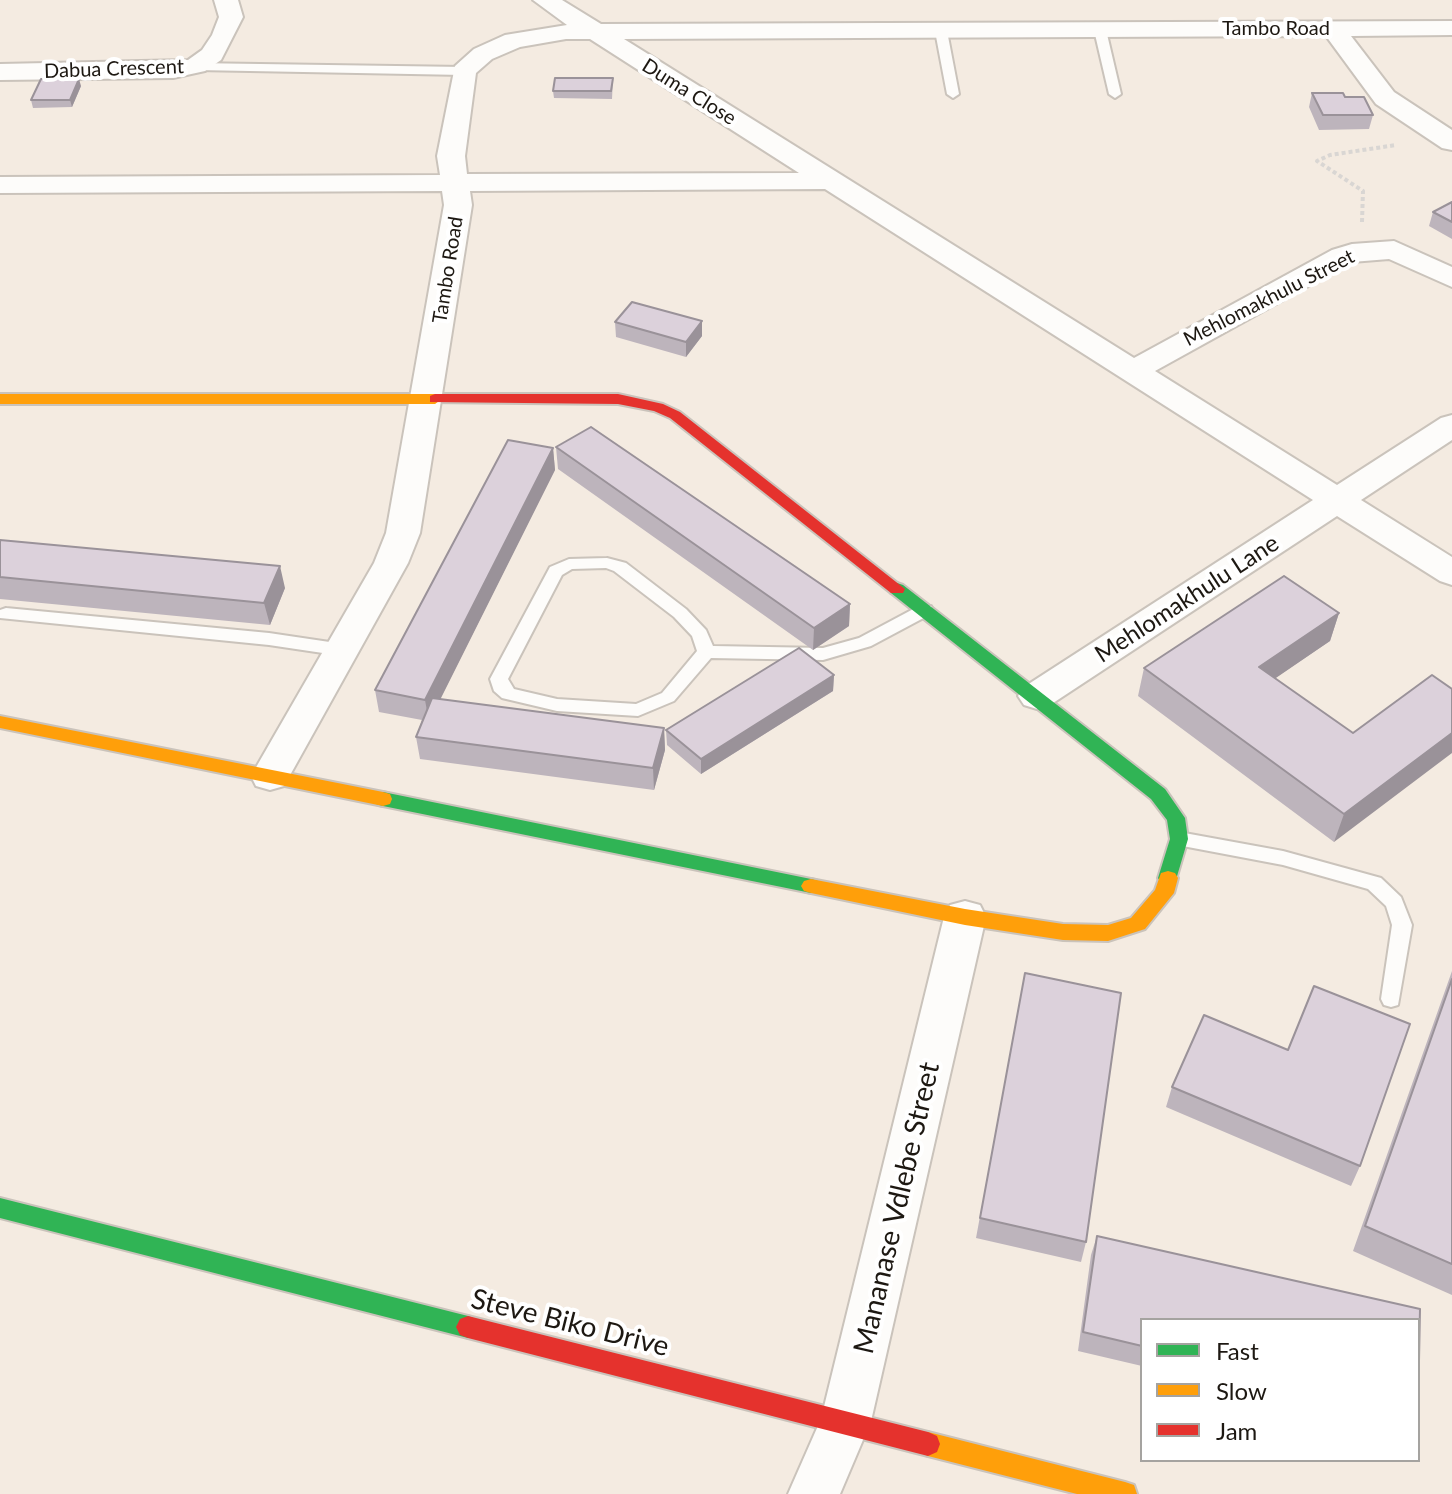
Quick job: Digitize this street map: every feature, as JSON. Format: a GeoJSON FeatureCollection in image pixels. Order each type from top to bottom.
{"type":"FeatureCollection","features":[{"type":"Feature","properties":{"kind":"street","name":"Dabua Crescent"},"geometry":{"type":"LineString","coordinates":[[0,72],[173,70],[196,66],[212,55],[224,35],[231,17],[226,0]]}},
{"type":"Feature","properties":{"kind":"street","name":"Duma Close"},"geometry":{"type":"LineString","coordinates":[[545,0],[1452,573]]}},
{"type":"Feature","properties":{"kind":"street"},"geometry":{"type":"LineString","coordinates":[[681,0],[681,31]]}},
{"type":"Feature","properties":{"kind":"street","name":"Tambo Road"},"geometry":{"type":"LineString","coordinates":[[270,776],[391,563],[403,533],[458,205],[451,156],[464,71],[483,54],[536,34],[1452,28]]}},
{"type":"Feature","properties":{"kind":"street"},"geometry":{"type":"LineString","coordinates":[[1333,29],[1385,98],[1443,137]]}},
{"type":"Feature","properties":{"kind":"street"},"geometry":{"type":"LineString","coordinates":[[0,185],[834,181]]}},
{"type":"Feature","properties":{"kind":"street","name":"Mehlomakhulu Street"},"geometry":{"type":"LineString","coordinates":[[1133,371],[1342,256],[1362,250],[1408,254],[1452,278]]}},
{"type":"Feature","properties":{"kind":"street"},"geometry":{"type":"LineString","coordinates":[[0,399],[618,399],[658,407],[675,415],[1037,696],[1158,794],[1176,818],[1179,839],[1164,893],[1138,924],[1108,933],[1063,932],[965,917],[0,722]]}},
{"type":"Feature","properties":{"kind":"street"},"geometry":{"type":"LineString","coordinates":[[1336,502],[1452,425]]}},
{"type":"Feature","properties":{"kind":"street","name":"Mehlomakhulu Lane"},"geometry":{"type":"LineString","coordinates":[[1037,696],[1336,502]]}},
{"type":"Feature","properties":{"kind":"street","name":"Mananase Vdlebe Street"},"geometry":{"type":"LineString","coordinates":[[814,1494],[846,1421],[965,917]]}},
{"type":"Feature","properties":{"kind":"street","name":"Steve Biko Drive"},"geometry":{"type":"LineString","coordinates":[[0,1208],[1125,1494]]}},
{"type":"Feature","properties":{"kind":"lane"},"geometry":{"type":"LineString","coordinates":[[1100,30],[1115,94]]}},
{"type":"Feature","properties":{"kind":"lane"},"geometry":{"type":"LineString","coordinates":[[941,31],[953,94]]}},
{"type":"Feature","properties":{"kind":"lane"},"geometry":{"type":"LineString","coordinates":[[196,66],[464,71]]}},
{"type":"Feature","properties":{"kind":"lane"},"geometry":{"type":"LineString","coordinates":[[607,563],[620,567],[680,613],[700,634],[706,652],[668,697],[638,710],[527,700],[508,694],[500,687],[499,679],[556,571],[569,564],[607,563]]}},
{"type":"Feature","properties":{"kind":"lane"},"geometry":{"type":"LineString","coordinates":[[706,652],[789,655],[834,652],[865,642],[925,610]]}},
{"type":"Feature","properties":{"kind":"lane"},"geometry":{"type":"LineString","coordinates":[[6,614],[269,639],[343,650]]}},
{"type":"Feature","properties":{"kind":"lane"},"geometry":{"type":"LineString","coordinates":[[1179,839],[1283,858],[1374,883],[1394,902],[1402,925],[1391,999]]}},
{"type":"Feature","properties":{"kind":"path"},"geometry":{"type":"LineString","coordinates":[[1362,250],[1363,191],[1317,161],[1330,155],[1443,137]]}},
{"type":"Feature","properties":{"kind":"building"},"geometry":{"type":"Polygon","coordinates":[[[555,78],[613,78],[611,91],[553,91],[555,78]]]}},
{"type":"Feature","properties":{"kind":"building"},"geometry":{"type":"Polygon","coordinates":[[[41,79],[79,79],[70,100],[31,100],[41,79]]]}},
{"type":"Feature","properties":{"kind":"building"},"geometry":{"type":"Polygon","coordinates":[[[1312,93],[1364,97],[1373,115],[1323,115],[1312,93]]]}},
{"type":"Feature","properties":{"kind":"building"},"geometry":{"type":"Polygon","coordinates":[[[1452,202],[1452,222],[1433,212],[1452,202]]]}},
{"type":"Feature","properties":{"kind":"building"},"geometry":{"type":"Polygon","coordinates":[[[632,302],[702,321],[686,342],[615,322],[632,302]]]}},
{"type":"Feature","properties":{"kind":"building"},"geometry":{"type":"Polygon","coordinates":[[[591,427],[850,604],[814,628],[556,447],[591,427]]]}},
{"type":"Feature","properties":{"kind":"building"},"geometry":{"type":"Polygon","coordinates":[[[508,440],[553,448],[425,700],[375,690],[508,440]]]}},
{"type":"Feature","properties":{"kind":"building"},"geometry":{"type":"Polygon","coordinates":[[[0,540],[280,566],[264,603],[0,577],[0,540]]]}},
{"type":"Feature","properties":{"kind":"building"},"geometry":{"type":"Polygon","coordinates":[[[1284,576],[1339,613],[1259,667],[1353,733],[1432,675],[1452,689],[1452,733],[1344,814],[1144,668],[1284,576]]]}},
{"type":"Feature","properties":{"kind":"building"},"geometry":{"type":"Polygon","coordinates":[[[799,648],[834,675],[701,759],[666,730],[799,648]]]}},
{"type":"Feature","properties":{"kind":"building"},"geometry":{"type":"Polygon","coordinates":[[[432,698],[664,728],[653,768],[416,737],[432,698]]]}},
{"type":"Feature","properties":{"kind":"building"},"geometry":{"type":"Polygon","coordinates":[[[1025,973],[1121,993],[1086,1242],[980,1218],[1025,973]]]}},
{"type":"Feature","properties":{"kind":"building"},"geometry":{"type":"Polygon","coordinates":[[[1452,979],[1452,1264],[1365,1226],[1452,979]]]}},
{"type":"Feature","properties":{"kind":"building"},"geometry":{"type":"Polygon","coordinates":[[[1314,986],[1410,1024],[1360,1166],[1172,1087],[1204,1015],[1288,1050],[1314,986]]]}},
{"type":"Feature","properties":{"kind":"building"},"geometry":{"type":"Polygon","coordinates":[[[1097,1236],[1420,1309],[1420,1318],[1140,1318],[1140,1346],[1083,1332],[1097,1236]]]}},
{"type":"Feature","properties":{"kind":"traffic: fast"},"geometry":{"type":"LineString","coordinates":[[897,589],[1158,794],[1176,818],[1179,839],[1168,878]]}},
{"type":"Feature","properties":{"kind":"traffic: fast"},"geometry":{"type":"LineString","coordinates":[[383,799],[811,886]]}},
{"type":"Feature","properties":{"kind":"traffic: fast"},"geometry":{"type":"LineString","coordinates":[[0,1208],[468,1327]]}},
{"type":"Feature","properties":{"kind":"traffic: slow"},"geometry":{"type":"LineString","coordinates":[[0,399],[435,399]]}},
{"type":"Feature","properties":{"kind":"traffic: slow"},"geometry":{"type":"LineString","coordinates":[[0,722],[383,799]]}},
{"type":"Feature","properties":{"kind":"traffic: slow"},"geometry":{"type":"LineString","coordinates":[[811,886],[965,917],[1063,932],[1108,933],[1138,924],[1164,893],[1168,878]]}},
{"type":"Feature","properties":{"kind":"traffic: slow"},"geometry":{"type":"LineString","coordinates":[[928,1444],[1125,1494]]}},
{"type":"Feature","properties":{"kind":"traffic: jam"},"geometry":{"type":"LineString","coordinates":[[435,399],[618,399],[658,407],[675,415],[897,589]]}},
{"type":"Feature","properties":{"kind":"traffic: jam"},"geometry":{"type":"LineString","coordinates":[[468,1327],[928,1444]]}}]}
